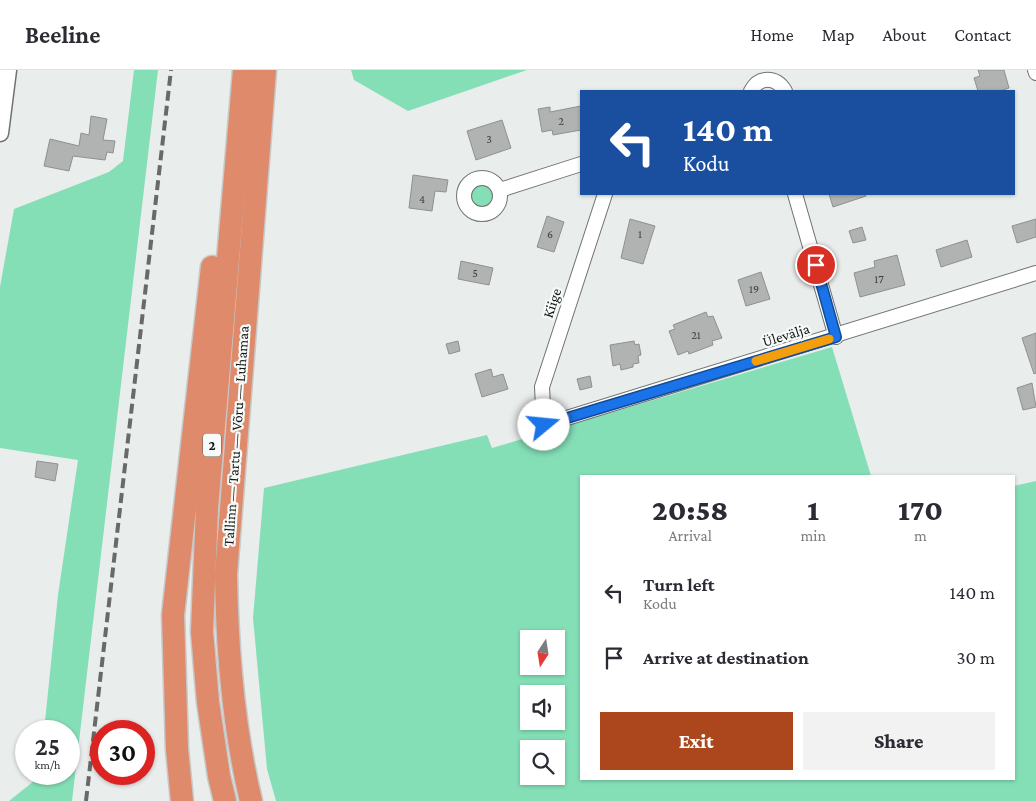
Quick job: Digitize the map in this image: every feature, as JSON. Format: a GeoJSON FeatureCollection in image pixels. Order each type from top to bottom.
{"type":"FeatureCollection","features":[{"type":"Feature","properties":{"kind":"highway","name":"Tallinn — Tartu — Võru — Luhamaa"},"geometry":{"type":"LineString","coordinates":[[251,801],[234,711],[226,643],[226,574],[265,70]]}},
{"type":"Feature","properties":{"kind":"highway","name":"Tallinn — Tartu — Võru — Luhamaa"},"geometry":{"type":"LineString","coordinates":[[225,801],[219,776],[208,702],[202,632],[207,508],[243,79]]}},
{"type":"Feature","properties":{"kind":"highway"},"geometry":{"type":"LineString","coordinates":[[182,801],[177,749],[173,614],[195,404],[231,108],[243,79]]}},
{"type":"Feature","properties":{"kind":"street"},"geometry":{"type":"LineString","coordinates":[[0,133],[8,70]]}},
{"type":"Feature","properties":{"kind":"street"},"geometry":{"type":"LineString","coordinates":[[751,90],[758,82],[770,79],[781,85],[784,90]]}},
{"type":"Feature","properties":{"kind":"street"},"geometry":{"type":"LineString","coordinates":[[500,190],[580,164]]}},
{"type":"Feature","properties":{"kind":"street","name":"Kiige"},"geometry":{"type":"LineString","coordinates":[[544,425],[542,387],[605,195]]}},
{"type":"Feature","properties":{"kind":"street"},"geometry":{"type":"LineString","coordinates":[[795,195],[836,337]]}},
{"type":"Feature","properties":{"kind":"street","name":"Ülevälja"},"geometry":{"type":"LineString","coordinates":[[544,425],[836,337],[1036,273]]}},
{"type":"Feature","properties":{"kind":"green space"},"geometry":{"type":"Polygon","coordinates":[[[134,70],[158,70],[80,733],[80,720],[45,720],[58,595],[78,460],[0,448],[0,287],[14,209],[109,172],[123,161],[134,70]]]}},
{"type":"Feature","properties":{"kind":"green space"},"geometry":{"type":"Polygon","coordinates":[[[351,70],[527,70],[408,111],[354,80],[351,70]]]}},
{"type":"Feature","properties":{"kind":"green space"},"geometry":{"type":"Polygon","coordinates":[[[482,184],[487,185],[493,191],[493,201],[487,207],[482,208],[477,207],[471,201],[470,196],[471,191],[477,185],[482,184]]]}},
{"type":"Feature","properties":{"kind":"green space"},"geometry":{"type":"Polygon","coordinates":[[[832,347],[871,475],[580,475],[580,780],[1015,780],[1015,486],[1036,481],[1036,801],[276,801],[267,769],[253,618],[264,488],[487,435],[492,448],[832,347]]]}},
{"type":"Feature","properties":{"kind":"green space"},"geometry":{"type":"Polygon","coordinates":[[[29,785],[74,785],[72,801],[9,801],[29,785]]]}},
{"type":"Feature","properties":{"kind":"building"},"geometry":{"type":"Polygon","coordinates":[[[978,70],[1004,70],[1009,88],[1003,90],[978,90],[974,78],[980,76],[978,70]]]}},
{"type":"Feature","properties":{"kind":"building"},"geometry":{"type":"Polygon","coordinates":[[[580,106],[580,130],[553,135],[552,130],[542,132],[538,109],[550,107],[550,112],[580,106]]]}},
{"type":"Feature","properties":{"kind":"building"},"geometry":{"type":"Polygon","coordinates":[[[91,116],[107,119],[103,140],[115,141],[113,153],[107,152],[105,160],[73,156],[69,171],[44,166],[50,139],[79,146],[81,133],[89,135],[91,116]]]}},
{"type":"Feature","properties":{"kind":"building"},"geometry":{"type":"Polygon","coordinates":[[[502,120],[511,148],[476,160],[467,131],[502,120]]]}},
{"type":"Feature","properties":{"kind":"building"},"geometry":{"type":"Polygon","coordinates":[[[413,175],[448,180],[446,192],[435,191],[432,211],[409,208],[413,175]]]}},
{"type":"Feature","properties":{"kind":"building"},"geometry":{"type":"Polygon","coordinates":[[[829,195],[866,196],[833,207],[829,195]]]}},
{"type":"Feature","properties":{"kind":"building"},"geometry":{"type":"Polygon","coordinates":[[[547,216],[564,222],[554,252],[537,247],[547,216]]]}},
{"type":"Feature","properties":{"kind":"building"},"geometry":{"type":"Polygon","coordinates":[[[630,219],[655,226],[643,264],[621,258],[630,219]]]}},
{"type":"Feature","properties":{"kind":"building"},"geometry":{"type":"Polygon","coordinates":[[[1036,219],[1036,237],[1017,243],[1012,226],[1036,219]]]}},
{"type":"Feature","properties":{"kind":"building"},"geometry":{"type":"Polygon","coordinates":[[[862,227],[866,240],[853,243],[849,231],[862,227]]]}},
{"type":"Feature","properties":{"kind":"building"},"geometry":{"type":"Polygon","coordinates":[[[967,240],[972,257],[941,267],[936,250],[967,240]]]}},
{"type":"Feature","properties":{"kind":"building"},"geometry":{"type":"Polygon","coordinates":[[[897,255],[905,285],[860,297],[854,273],[875,267],[874,261],[897,255]]]}},
{"type":"Feature","properties":{"kind":"building"},"geometry":{"type":"Polygon","coordinates":[[[461,261],[493,268],[489,285],[458,279],[461,261]]]}},
{"type":"Feature","properties":{"kind":"building"},"geometry":{"type":"Polygon","coordinates":[[[761,272],[770,299],[746,306],[738,280],[761,272]]]}},
{"type":"Feature","properties":{"kind":"building"},"geometry":{"type":"Polygon","coordinates":[[[706,312],[708,317],[713,316],[722,338],[712,341],[713,345],[689,354],[688,351],[678,355],[669,331],[675,329],[673,325],[706,312]]]}},
{"type":"Feature","properties":{"kind":"building"},"geometry":{"type":"Polygon","coordinates":[[[1036,333],[1036,373],[1034,374],[1022,338],[1036,333]]]}},
{"type":"Feature","properties":{"kind":"building"},"geometry":{"type":"Polygon","coordinates":[[[458,341],[460,351],[449,354],[446,344],[458,341]]]}},
{"type":"Feature","properties":{"kind":"building"},"geometry":{"type":"Polygon","coordinates":[[[634,341],[635,345],[639,344],[641,355],[638,356],[639,363],[633,364],[633,367],[621,370],[620,364],[613,366],[610,345],[634,341]]]}},
{"type":"Feature","properties":{"kind":"building"},"geometry":{"type":"Polygon","coordinates":[[[491,369],[493,377],[503,374],[508,389],[482,397],[475,374],[491,369]]]}},
{"type":"Feature","properties":{"kind":"building"},"geometry":{"type":"Polygon","coordinates":[[[590,376],[592,387],[580,390],[577,379],[590,376]]]}},
{"type":"Feature","properties":{"kind":"building"},"geometry":{"type":"Polygon","coordinates":[[[1032,383],[1036,407],[1023,410],[1017,388],[1032,383]]]}},
{"type":"Feature","properties":{"kind":"building"},"geometry":{"type":"Polygon","coordinates":[[[37,461],[58,464],[55,481],[35,477],[37,461]]]}},
{"type":"Feature","properties":{"kind":"railway"},"geometry":{"type":"LineString","coordinates":[[86,801],[171,70]]}},
{"type":"Feature","properties":{"kind":"slow traffic"},"geometry":{"type":"LineString","coordinates":[[756,361],[829,339]]}},
{"type":"Feature","properties":{"kind":"route"},"geometry":{"type":"LineString","coordinates":[[544,425],[836,337],[816,265]]}}]}
